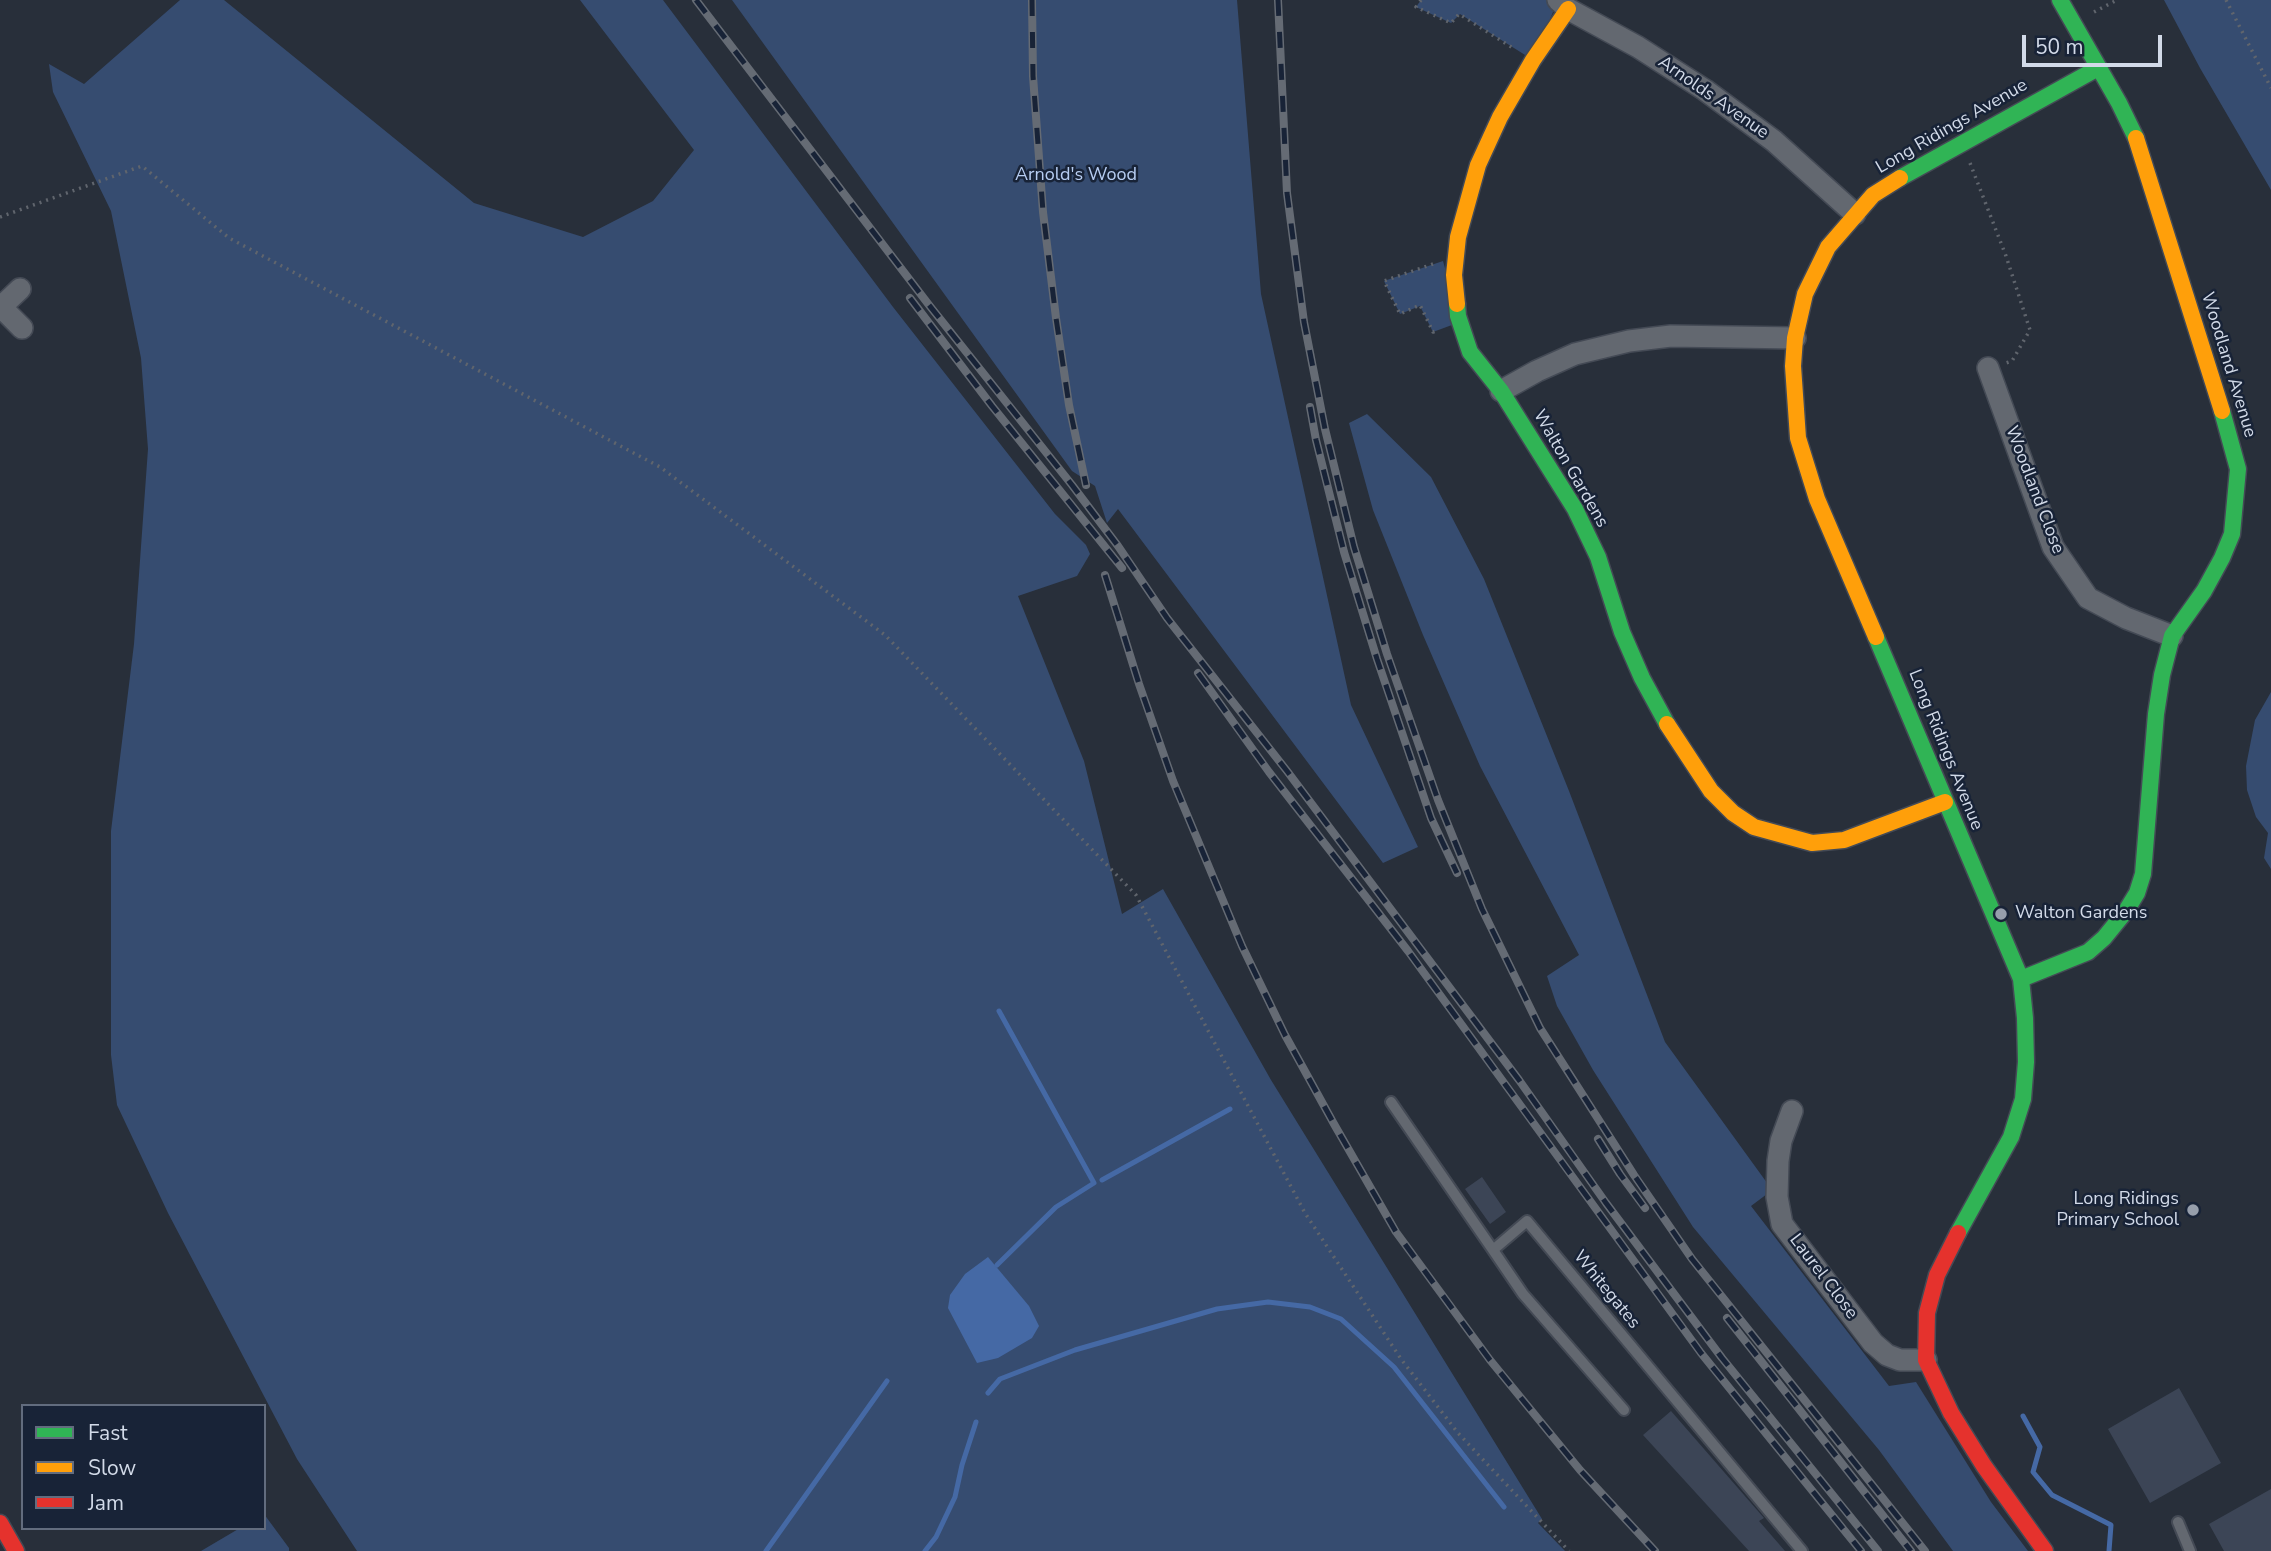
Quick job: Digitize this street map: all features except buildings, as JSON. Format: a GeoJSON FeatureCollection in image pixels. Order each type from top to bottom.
{"type":"FeatureCollection","features":[{"type":"Feature","properties":{"kind":"street","name":"Woodland Avenue"},"geometry":{"type":"LineString","coordinates":[[2021,979],[2088,952],[2104,938],[2137,893],[2143,874],[2156,714],[2162,675],[2172,636],[2204,592],[2232,534],[2237,495],[2238,469],[2233,447],[2137,140],[2060,0]]}},
{"type":"Feature","properties":{"kind":"street","name":"Walton Gardens"},"geometry":{"type":"LineString","coordinates":[[1563,4],[1500,117],[1478,165],[1466,205],[1454,275],[1460,321],[1470,352],[1501,391],[1575,509],[1598,557],[1622,632],[1665,721],[1711,791],[1733,813],[1754,827],[1812,843],[1844,840],[1945,802]]}},
{"type":"Feature","properties":{"kind":"street","name":"Arnolds Avenue"},"geometry":{"type":"LineString","coordinates":[[1563,4],[1705,90],[1774,141],[1855,214]]}},
{"type":"Feature","properties":{"kind":"street","name":"Long Ridings Avenue"},"geometry":{"type":"LineString","coordinates":[[2045,1551],[1984,1466],[1951,1413],[1926,1360],[1927,1312],[1937,1275],[2011,1137],[2023,1099],[2026,1062],[2021,979],[1813,487],[1798,438],[1793,366],[1795,338],[1805,294],[1828,247],[1873,195],[1962,141],[2098,68]]}},
{"type":"Feature","properties":{"kind":"street"},"geometry":{"type":"LineString","coordinates":[[20,289],[1,308],[22,328]]}},
{"type":"Feature","properties":{"kind":"street"},"geometry":{"type":"LineString","coordinates":[[1501,391],[1536,371],[1575,355],[1629,341],[1671,336],[1795,338]]}},
{"type":"Feature","properties":{"kind":"street","name":"Woodland Close"},"geometry":{"type":"LineString","coordinates":[[1988,368],[2053,547],[2088,598],[2116,614],[2172,636]]}},
{"type":"Feature","properties":{"kind":"street","name":"Laurel Close"},"geometry":{"type":"LineString","coordinates":[[1792,1111],[1781,1141],[1778,1161],[1777,1197],[1782,1224],[1873,1343],[1887,1355],[1900,1360],[1926,1360]]}},
{"type":"Feature","properties":{"kind":"street"},"geometry":{"type":"LineString","coordinates":[[0,1523],[16,1551]]}},
{"type":"Feature","properties":{"kind":"lane"},"geometry":{"type":"LineString","coordinates":[[1391,1102],[1523,1294],[1624,1409]]}},
{"type":"Feature","properties":{"kind":"lane","name":"Whitegates"},"geometry":{"type":"LineString","coordinates":[[1493,1250],[1527,1221],[1802,1551]]}},
{"type":"Feature","properties":{"kind":"lane"},"geometry":{"type":"LineString","coordinates":[[2178,1522],[2190,1551]]}},
{"type":"Feature","properties":{"kind":"path"},"geometry":{"type":"LineString","coordinates":[[1421,0],[1416,7],[1451,23],[1459,14],[1533,60]]}},
{"type":"Feature","properties":{"kind":"path"},"geometry":{"type":"LineString","coordinates":[[2226,0],[2271,88]]}},
{"type":"Feature","properties":{"kind":"path"},"geometry":{"type":"LineString","coordinates":[[1962,141],[2006,257],[2030,330],[2012,361],[1988,368]]}},
{"type":"Feature","properties":{"kind":"path"},"geometry":{"type":"LineString","coordinates":[[0,217],[142,166],[229,238],[660,467],[885,635],[1136,895],[1305,1213],[1401,1359],[1458,1433],[1569,1551]]}},
{"type":"Feature","properties":{"kind":"path"},"geometry":{"type":"LineString","coordinates":[[1455,261],[1443,261],[1384,281],[1399,314],[1420,306],[1433,332],[1460,321]]}},
{"type":"Feature","properties":{"kind":"green space"},"geometry":{"type":"Polygon","coordinates":[[[180,0],[224,0],[474,203],[583,237],[653,201],[694,150],[580,0],[663,0],[893,307],[1055,514],[1086,545],[1090,554],[1077,576],[1018,596],[1084,761],[1122,914],[1163,889],[1271,1080],[1542,1519],[1538,1523],[1565,1551],[357,1551],[297,1459],[168,1213],[117,1105],[111,1055],[111,831],[134,644],[148,449],[141,358],[111,211],[53,92],[49,64],[84,84],[180,0]]]}},
{"type":"Feature","properties":{"kind":"green space","name":"Arnold's Wood"},"geometry":{"type":"Polygon","coordinates":[[[732,0],[1237,0],[1261,294],[1351,705],[1418,847],[1383,863],[1118,509],[1107,523],[1095,486],[1072,471],[732,0]]]}},
{"type":"Feature","properties":{"kind":"green space"},"geometry":{"type":"Polygon","coordinates":[[[1421,0],[1558,0],[1533,60],[1460,14],[1451,23],[1416,7],[1421,0]]]}},
{"type":"Feature","properties":{"kind":"green space"},"geometry":{"type":"Polygon","coordinates":[[[2164,0],[2271,0],[2271,190],[2200,68],[2164,0]]]}},
{"type":"Feature","properties":{"kind":"green space"},"geometry":{"type":"Polygon","coordinates":[[[1443,261],[1460,322],[1433,332],[1420,306],[1400,314],[1384,281],[1443,261]]]}},
{"type":"Feature","properties":{"kind":"green space"},"geometry":{"type":"Polygon","coordinates":[[[1367,414],[1431,477],[1484,579],[1665,1042],[1770,1187],[1767,1194],[1751,1206],[1889,1386],[1916,1382],[1991,1502],[2028,1551],[1953,1551],[1879,1450],[1693,1227],[1593,1070],[1557,1006],[1547,976],[1579,955],[1480,766],[1373,510],[1349,423],[1367,414]]]}},
{"type":"Feature","properties":{"kind":"green space"},"geometry":{"type":"Polygon","coordinates":[[[2271,692],[2271,869],[2264,858],[2268,833],[2256,817],[2247,790],[2246,766],[2255,720],[2271,692]]]}},
{"type":"Feature","properties":{"kind":"green space"},"geometry":{"type":"Polygon","coordinates":[[[266,1517],[289,1548],[289,1551],[201,1551],[237,1530],[266,1530],[266,1517]]]}},
{"type":"Feature","properties":{"kind":"shaded area"},"geometry":{"type":"Polygon","coordinates":[[[988,1257],[1029,1306],[1039,1326],[1032,1338],[998,1358],[977,1363],[948,1308],[950,1295],[965,1274],[988,1257]]]}},
{"type":"Feature","properties":{"kind":"waterway"},"geometry":{"type":"LineString","coordinates":[[997,1265],[1056,1207],[1094,1183],[999,1011]]}},
{"type":"Feature","properties":{"kind":"waterway"},"geometry":{"type":"LineString","coordinates":[[1102,1180],[1230,1109]]}},
{"type":"Feature","properties":{"kind":"waterway"},"geometry":{"type":"LineString","coordinates":[[988,1393],[1000,1379],[1075,1350],[1217,1309],[1268,1302],[1310,1307],[1341,1319],[1394,1367],[1504,1507]]}},
{"type":"Feature","properties":{"kind":"waterway"},"geometry":{"type":"LineString","coordinates":[[766,1551],[887,1381]]}},
{"type":"Feature","properties":{"kind":"waterway"},"geometry":{"type":"LineString","coordinates":[[2023,1416],[2040,1447],[2033,1472],[2052,1495],[2111,1525],[2109,1551]]}},
{"type":"Feature","properties":{"kind":"waterway"},"geometry":{"type":"LineString","coordinates":[[925,1551],[936,1537],[955,1497],[976,1422]]}},
{"type":"Feature","properties":{"kind":"railway"},"geometry":{"type":"LineString","coordinates":[[696,0],[929,305],[1072,485],[1167,618],[1287,771],[1519,1080],[1606,1203],[1722,1358],[1878,1551]]}},
{"type":"Feature","properties":{"kind":"railway"},"geometry":{"type":"LineString","coordinates":[[1032,0],[1033,76],[1043,212],[1069,405],[1086,485]]}},
{"type":"Feature","properties":{"kind":"railway"},"geometry":{"type":"LineString","coordinates":[[1278,0],[1287,193],[1304,322],[1325,429],[1354,547],[1387,654],[1438,800],[1482,909],[1540,1028],[1634,1175],[1692,1259],[1925,1551]]}},
{"type":"Feature","properties":{"kind":"railway"},"geometry":{"type":"LineString","coordinates":[[910,298],[992,406],[1122,568]]}},
{"type":"Feature","properties":{"kind":"railway"},"geometry":{"type":"LineString","coordinates":[[1310,407],[1344,552],[1377,659],[1431,818],[1457,873]]}},
{"type":"Feature","properties":{"kind":"railway"},"geometry":{"type":"LineString","coordinates":[[1105,575],[1173,781],[1242,946],[1285,1035],[1334,1124],[1396,1232],[1490,1360],[1580,1470],[1655,1551]]}},
{"type":"Feature","properties":{"kind":"railway"},"geometry":{"type":"LineString","coordinates":[[1198,673],[1269,772],[1408,951],[1701,1353],[1861,1551]]}},
{"type":"Feature","properties":{"kind":"railway"},"geometry":{"type":"LineString","coordinates":[[1598,1139],[1645,1208]]}},
{"type":"Feature","properties":{"kind":"railway"},"geometry":{"type":"LineString","coordinates":[[1727,1318],[1911,1551]]}},
{"type":"Feature","properties":{"kind":"traffic: fast"},"geometry":{"type":"LineString","coordinates":[[2060,0],[2136,138]]}},
{"type":"Feature","properties":{"kind":"traffic: fast"},"geometry":{"type":"LineString","coordinates":[[1900,178],[2098,68]]}},
{"type":"Feature","properties":{"kind":"traffic: fast"},"geometry":{"type":"LineString","coordinates":[[1457,304],[1458,316],[1470,352],[1501,391],[1575,509],[1598,557],[1622,632],[1642,678],[1667,724]]}},
{"type":"Feature","properties":{"kind":"traffic: fast"},"geometry":{"type":"LineString","coordinates":[[2021,979],[2088,952],[2104,938],[2137,893],[2143,874],[2156,714],[2172,636],[2204,591],[2232,534],[2238,469],[2222,411]]}},
{"type":"Feature","properties":{"kind":"traffic: fast"},"geometry":{"type":"LineString","coordinates":[[1876,637],[2021,979],[2026,1062],[2023,1099],[2011,1137],[1958,1233]]}},
{"type":"Feature","properties":{"kind":"traffic: slow"},"geometry":{"type":"LineString","coordinates":[[1457,304],[1454,275],[1458,237],[1478,165],[1500,117],[1533,60],[1568,9]]}},
{"type":"Feature","properties":{"kind":"traffic: slow"},"geometry":{"type":"LineString","coordinates":[[2136,138],[2222,411]]}},
{"type":"Feature","properties":{"kind":"traffic: slow"},"geometry":{"type":"LineString","coordinates":[[1876,637],[1817,499],[1798,438],[1793,366],[1795,338],[1805,294],[1828,247],[1873,195],[1900,178]]}},
{"type":"Feature","properties":{"kind":"traffic: slow"},"geometry":{"type":"LineString","coordinates":[[1667,724],[1711,791],[1733,813],[1754,827],[1812,843],[1844,840],[1945,802]]}},
{"type":"Feature","properties":{"kind":"traffic: jam"},"geometry":{"type":"LineString","coordinates":[[1958,1233],[1937,1275],[1927,1313],[1926,1360],[1951,1413],[1984,1466],[2045,1551]]}},
{"type":"Feature","properties":{"kind":"traffic: jam"},"geometry":{"type":"LineString","coordinates":[[0,1523],[16,1551]]}},
{"type":"Feature","properties":{"kind":"place","name":"Walton Gardens"},"geometry":{"type":"Point","coordinates":[2001,914]}},
{"type":"Feature","properties":{"kind":"place","name":"Long Ridings Primary School"},"geometry":{"type":"Point","coordinates":[2193,1210]}}]}
